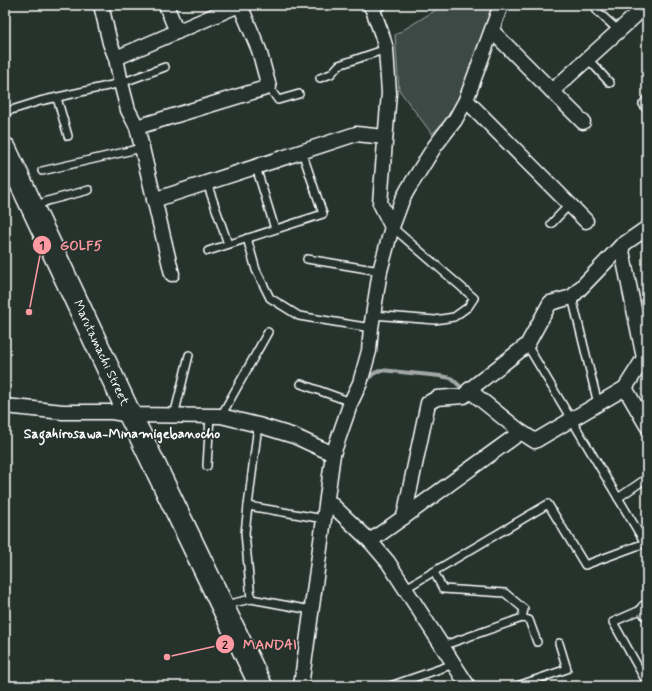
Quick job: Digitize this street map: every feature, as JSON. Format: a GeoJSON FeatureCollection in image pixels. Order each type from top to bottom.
{"type":"FeatureCollection","features":[{"type":"Feature","properties":{"kind":"main road","name":"Marutamachi Street"},"geometry":{"type":"LineString","coordinates":[[5,149],[130,415],[261,686]]}},
{"type":"Feature","properties":{"kind":"street"},"geometry":{"type":"LineString","coordinates":[[101,5],[110,43],[116,58],[128,110],[137,127],[172,274]]}},
{"type":"Feature","properties":{"kind":"street"},"geometry":{"type":"LineString","coordinates":[[166,5],[177,32]]}},
{"type":"Feature","properties":{"kind":"street"},"geometry":{"type":"LineString","coordinates":[[116,58],[239,5],[259,50],[269,87],[137,127]]}},
{"type":"Feature","properties":{"kind":"street"},"geometry":{"type":"LineString","coordinates":[[300,686],[333,454],[351,402],[360,383],[369,351],[380,271],[392,227],[402,200],[408,189],[435,146],[456,120],[466,100],[501,5]]}},
{"type":"Feature","properties":{"kind":"street"},"geometry":{"type":"LineString","coordinates":[[375,7],[386,49],[389,93],[380,203],[392,227]]}},
{"type":"Feature","properties":{"kind":"street"},"geometry":{"type":"LineString","coordinates":[[552,91],[635,16]]}},
{"type":"Feature","properties":{"kind":"street"},"geometry":{"type":"LineString","coordinates":[[492,31],[583,122]]}},
{"type":"Feature","properties":{"kind":"street"},"geometry":{"type":"LineString","coordinates":[[466,100],[586,221]]}},
{"type":"Feature","properties":{"kind":"street"},"geometry":{"type":"LineString","coordinates":[[154,200],[356,134],[385,137]]}},
{"type":"Feature","properties":{"kind":"street"},"geometry":{"type":"LineString","coordinates":[[404,517],[428,403],[437,398],[464,396],[469,390],[527,345],[550,302],[572,297],[621,246],[647,228]]}},
{"type":"Feature","properties":{"kind":"street"},"geometry":{"type":"LineString","coordinates":[[469,390],[521,432],[535,441],[625,388],[646,357],[621,246]]}},
{"type":"Feature","properties":{"kind":"street"},"geometry":{"type":"LineString","coordinates":[[625,388],[647,426]]}},
{"type":"Feature","properties":{"kind":"street"},"geometry":{"type":"LineString","coordinates":[[5,406],[63,412],[112,412],[130,415],[216,416],[258,425],[294,436],[333,454]]}},
{"type":"Feature","properties":{"kind":"street"},"geometry":{"type":"LineString","coordinates":[[370,541],[521,432]]}},
{"type":"Feature","properties":{"kind":"street"},"geometry":{"type":"LineString","coordinates":[[326,500],[370,541],[388,562],[468,686]]}},
{"type":"Feature","properties":{"kind":"lane"},"geometry":{"type":"LineString","coordinates":[[597,11],[619,31]]}},
{"type":"Feature","properties":{"kind":"lane"},"geometry":{"type":"LineString","coordinates":[[320,78],[331,74],[339,65],[386,49]]}},
{"type":"Feature","properties":{"kind":"lane"},"geometry":{"type":"LineString","coordinates":[[588,59],[610,83]]}},
{"type":"Feature","properties":{"kind":"lane"},"geometry":{"type":"LineString","coordinates":[[5,112],[40,101],[121,83],[165,67]]}},
{"type":"Feature","properties":{"kind":"lane"},"geometry":{"type":"LineString","coordinates":[[269,87],[278,100],[299,94]]}},
{"type":"Feature","properties":{"kind":"lane"},"geometry":{"type":"LineString","coordinates":[[56,98],[68,136]]}},
{"type":"Feature","properties":{"kind":"lane"},"geometry":{"type":"LineString","coordinates":[[647,99],[643,104],[647,110]]}},
{"type":"Feature","properties":{"kind":"lane"},"geometry":{"type":"LineString","coordinates":[[42,171],[142,148]]}},
{"type":"Feature","properties":{"kind":"lane"},"geometry":{"type":"LineString","coordinates":[[208,251],[323,214],[302,152]]}},
{"type":"Feature","properties":{"kind":"lane"},"geometry":{"type":"LineString","coordinates":[[256,167],[275,229]]}},
{"type":"Feature","properties":{"kind":"lane"},"geometry":{"type":"LineString","coordinates":[[207,183],[228,244]]}},
{"type":"Feature","properties":{"kind":"lane"},"geometry":{"type":"LineString","coordinates":[[32,207],[47,201],[89,190]]}},
{"type":"Feature","properties":{"kind":"lane"},"geometry":{"type":"LineString","coordinates":[[551,224],[569,205]]}},
{"type":"Feature","properties":{"kind":"lane"},"geometry":{"type":"LineString","coordinates":[[247,238],[256,270],[270,298],[299,316],[372,322],[435,320],[454,317],[468,307],[474,298],[392,227]]}},
{"type":"Feature","properties":{"kind":"lane"},"geometry":{"type":"LineString","coordinates":[[307,259],[380,271]]}},
{"type":"Feature","properties":{"kind":"lane"},"geometry":{"type":"LineString","coordinates":[[572,297],[598,404]]}},
{"type":"Feature","properties":{"kind":"lane"},"geometry":{"type":"LineString","coordinates":[[207,466],[216,416],[268,332]]}},
{"type":"Feature","properties":{"kind":"lane"},"geometry":{"type":"LineString","coordinates":[[406,588],[548,504],[585,565],[645,543],[527,345]]}},
{"type":"Feature","properties":{"kind":"lane"},"geometry":{"type":"LineString","coordinates":[[174,416],[189,355]]}},
{"type":"Feature","properties":{"kind":"lane"},"geometry":{"type":"LineString","coordinates":[[301,384],[351,402]]}},
{"type":"Feature","properties":{"kind":"lane"},"geometry":{"type":"LineString","coordinates":[[251,599],[245,533],[258,425]]}},
{"type":"Feature","properties":{"kind":"lane"},"geometry":{"type":"LineString","coordinates":[[618,498],[647,478]]}},
{"type":"Feature","properties":{"kind":"lane"},"geometry":{"type":"LineString","coordinates":[[248,506],[324,519]]}},
{"type":"Feature","properties":{"kind":"lane"},"geometry":{"type":"LineString","coordinates":[[434,572],[443,589],[504,593],[524,609],[522,618]]}},
{"type":"Feature","properties":{"kind":"lane"},"geometry":{"type":"LineString","coordinates":[[222,606],[251,599],[311,610]]}},
{"type":"Feature","properties":{"kind":"lane"},"geometry":{"type":"LineString","coordinates":[[646,609],[613,622],[647,683]]}},
{"type":"Feature","properties":{"kind":"lane"},"geometry":{"type":"LineString","coordinates":[[442,646],[522,618],[529,620],[537,642]]}},
{"type":"Feature","properties":{"kind":"lane"},"geometry":{"type":"LineString","coordinates":[[517,686],[567,669],[559,643]]}},
{"type":"Feature","properties":{"kind":"lane"},"geometry":{"type":"LineString","coordinates":[[390,686],[454,664]]}},
{"type":"Feature","properties":{"kind":"shaded area"},"geometry":{"type":"Polygon","coordinates":[[[444,5],[500,5],[456,109],[432,134],[399,90],[395,35],[444,5]]]}},
{"type":"Feature","properties":{"kind":"waterway"},"geometry":{"type":"LineString","coordinates":[[366,382],[373,374],[381,370],[451,378],[462,388]]}},
{"type":"Feature","properties":{"kind":"place","name":"GOLF5"},"geometry":{"type":"Point","coordinates":[29,312]}},
{"type":"Feature","properties":{"kind":"place","name":"MANDAI"},"geometry":{"type":"Point","coordinates":[167,657]}},
{"type":"Feature","properties":{"kind":"district","name":"Sagahirosawa-Minamigebanocho"},"geometry":{"type":"Point","coordinates":[122,434]}}]}
